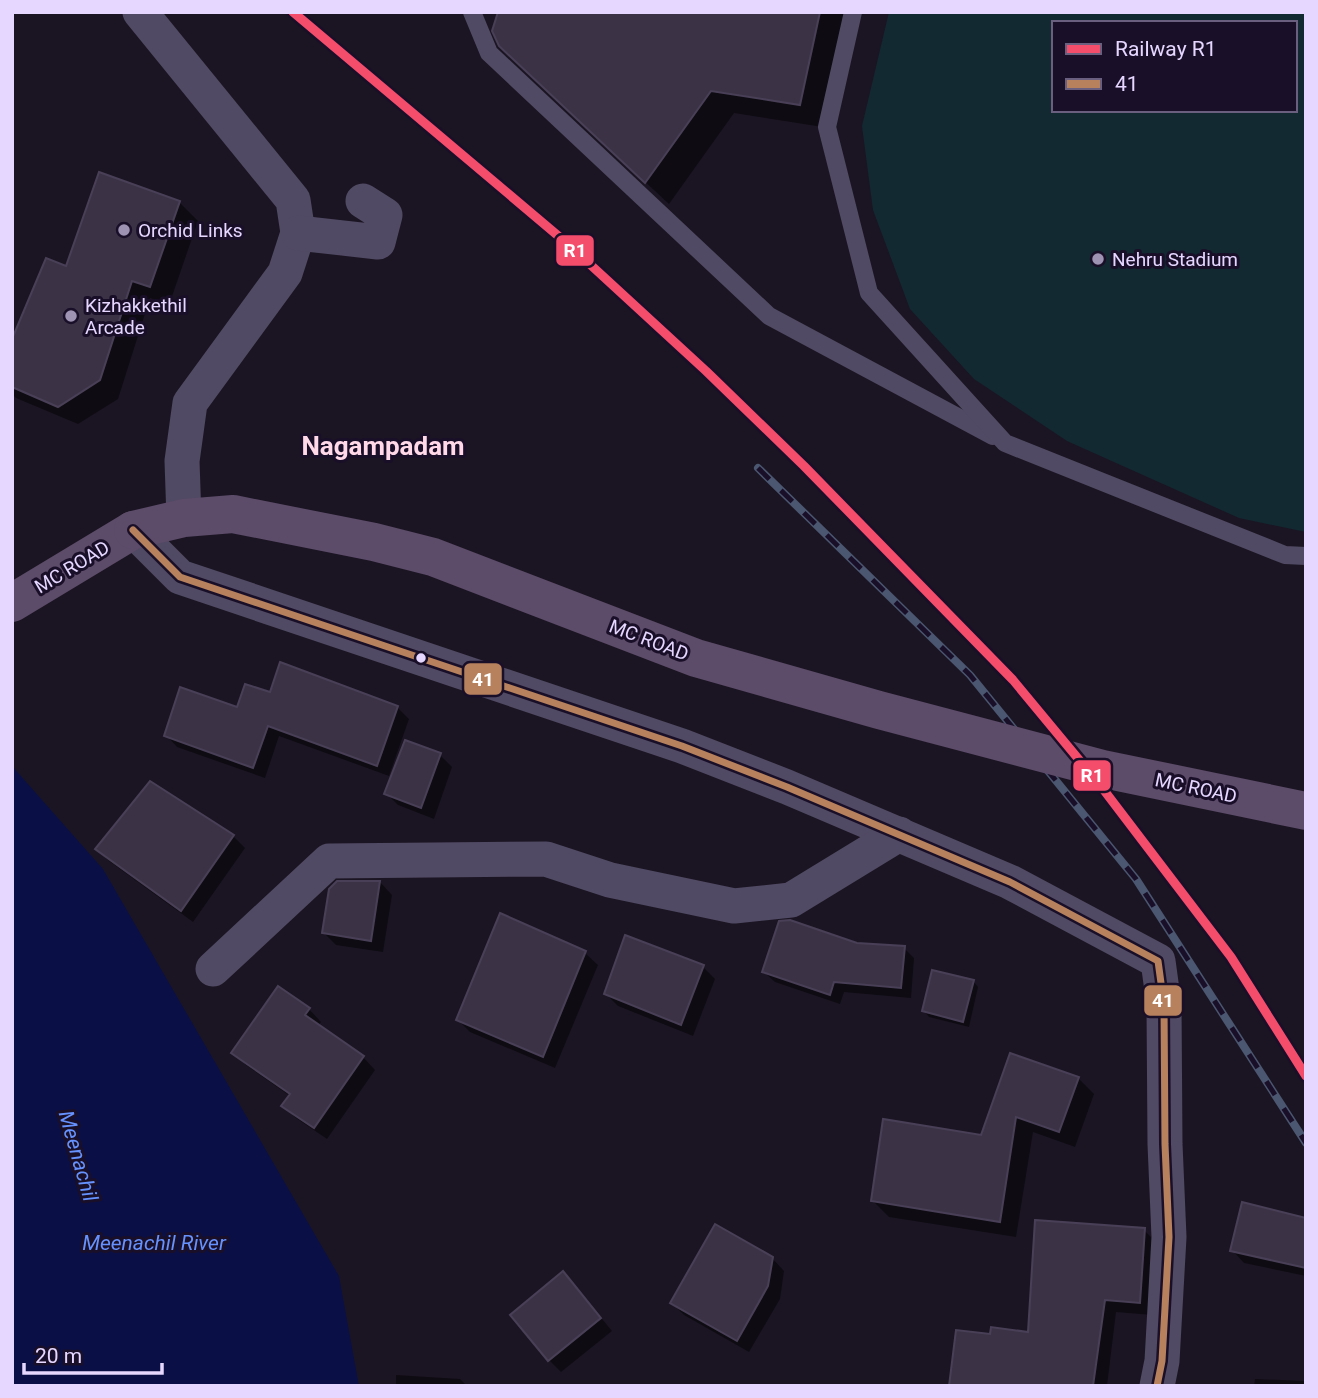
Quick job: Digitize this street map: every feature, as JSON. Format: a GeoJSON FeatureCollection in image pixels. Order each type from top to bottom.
{"type":"FeatureCollection","features":[{"type":"Feature","properties":{"kind":"main road","name":"MC ROAD"},"geometry":{"type":"LineString","coordinates":[[12,603],[133,530],[184,518],[233,514],[421,554],[696,658],[879,710],[1103,769],[1306,811]]}},
{"type":"Feature","properties":{"kind":"street"},"geometry":{"type":"LineString","coordinates":[[140,12],[293,200],[298,233],[285,273],[190,403],[182,461],[184,518]]}},
{"type":"Feature","properties":{"kind":"street"},"geometry":{"type":"LineString","coordinates":[[298,233],[378,242],[385,215],[363,201]]}},
{"type":"Feature","properties":{"kind":"street"},"geometry":{"type":"LineString","coordinates":[[133,530],[180,577],[682,746],[900,834],[1010,883],[1158,961],[1164,1006],[1170,1237],[1162,1361],[1157,1386]]}},
{"type":"Feature","properties":{"kind":"street"},"geometry":{"type":"LineString","coordinates":[[213,969],[329,861],[546,859],[610,880],[734,906],[791,900],[900,834]]}},
{"type":"Feature","properties":{"kind":"lane"},"geometry":{"type":"LineString","coordinates":[[471,12],[489,53],[769,316],[1005,443],[1285,555],[1306,556]]}},
{"type":"Feature","properties":{"kind":"lane"},"geometry":{"type":"LineString","coordinates":[[853,12],[827,127],[869,293],[1005,443]]}},
{"type":"Feature","properties":{"kind":"shaded area","name":"Nehru Stadium"},"geometry":{"type":"Polygon","coordinates":[[[889,12],[1306,12],[1306,532],[1239,518],[1067,441],[974,379],[910,309],[873,210],[862,126],[889,12]]]}},
{"type":"Feature","properties":{"kind":"water","name":"Meenachil River"},"geometry":{"type":"Polygon","coordinates":[[[12,766],[103,869],[339,1276],[359,1386],[12,1386],[12,766]]]}},
{"type":"Feature","properties":{"kind":"building"},"geometry":{"type":"Polygon","coordinates":[[[498,12],[820,12],[800,105],[711,91],[645,183],[499,46],[492,31],[498,12]]]}},
{"type":"Feature","properties":{"kind":"building"},"geometry":{"type":"Polygon","coordinates":[[[99,172],[180,201],[150,287],[132,281],[100,380],[58,407],[12,387],[12,339],[46,258],[66,266],[99,172]]]}},
{"type":"Feature","properties":{"kind":"building"},"geometry":{"type":"Polygon","coordinates":[[[280,662],[398,706],[377,766],[268,726],[253,768],[164,736],[180,687],[237,707],[245,684],[270,692],[280,662]]]}},
{"type":"Feature","properties":{"kind":"building"},"geometry":{"type":"Polygon","coordinates":[[[405,740],[441,753],[421,808],[384,794],[405,740]]]}},
{"type":"Feature","properties":{"kind":"building"},"geometry":{"type":"Polygon","coordinates":[[[150,781],[234,835],[181,911],[95,849],[150,781]]]}},
{"type":"Feature","properties":{"kind":"building"},"geometry":{"type":"Polygon","coordinates":[[[337,881],[380,881],[371,941],[322,933],[329,889],[337,881]]]}},
{"type":"Feature","properties":{"kind":"building"},"geometry":{"type":"Polygon","coordinates":[[[500,913],[586,951],[543,1057],[456,1020],[500,913]]]}},
{"type":"Feature","properties":{"kind":"building"},"geometry":{"type":"Polygon","coordinates":[[[790,920],[857,943],[905,946],[901,988],[834,982],[830,995],[762,972],[779,921],[790,920]]]}},
{"type":"Feature","properties":{"kind":"building"},"geometry":{"type":"Polygon","coordinates":[[[625,935],[704,965],[681,1025],[604,994],[625,935]]]}},
{"type":"Feature","properties":{"kind":"building"},"geometry":{"type":"Polygon","coordinates":[[[932,970],[974,980],[963,1022],[922,1011],[932,970]]]}},
{"type":"Feature","properties":{"kind":"building"},"geometry":{"type":"Polygon","coordinates":[[[278,986],[310,1008],[305,1015],[364,1056],[314,1128],[281,1106],[290,1094],[231,1053],[278,986]]]}},
{"type":"Feature","properties":{"kind":"building"},"geometry":{"type":"Polygon","coordinates":[[[1010,1053],[1079,1077],[1059,1132],[1016,1117],[1000,1222],[871,1201],[883,1119],[981,1135],[1010,1053]]]}},
{"type":"Feature","properties":{"kind":"building"},"geometry":{"type":"Polygon","coordinates":[[[1242,1202],[1306,1218],[1306,1268],[1230,1251],[1242,1202]]]}},
{"type":"Feature","properties":{"kind":"building"},"geometry":{"type":"Polygon","coordinates":[[[1035,1220],[1145,1228],[1140,1303],[1105,1300],[1093,1386],[949,1386],[956,1330],[990,1334],[991,1327],[1028,1332],[1035,1220]]]}},
{"type":"Feature","properties":{"kind":"building"},"geometry":{"type":"Polygon","coordinates":[[[715,1224],[773,1257],[768,1286],[737,1341],[670,1303],[715,1224]]]}},
{"type":"Feature","properties":{"kind":"building"},"geometry":{"type":"Polygon","coordinates":[[[563,1271],[601,1318],[548,1361],[510,1315],[563,1271]]]}},
{"type":"Feature","properties":{"kind":"railway"},"geometry":{"type":"LineString","coordinates":[[758,468],[970,675],[1136,879],[1306,1143]]}},
{"type":"Feature","properties":{"kind":"rail line","name":"R1"},"geometry":{"type":"LineString","coordinates":[[293,12],[569,245],[706,371],[804,466],[1013,680],[1100,785],[1231,957],[1306,1076]]}},
{"type":"Feature","properties":{"kind":"transit line","name":"41"},"geometry":{"type":"LineString","coordinates":[[133,530],[180,577],[682,746],[787,787],[1010,882],[1158,961],[1164,1005],[1169,1237],[1162,1361],[1157,1386]]}},
{"type":"Feature","properties":{"kind":"place","name":"Orchid Links"},"geometry":{"type":"Point","coordinates":[124,230]}},
{"type":"Feature","properties":{"kind":"place","name":"Nehru Stadium"},"geometry":{"type":"Point","coordinates":[1098,259]}},
{"type":"Feature","properties":{"kind":"place","name":"Kizhakkethil Arcade"},"geometry":{"type":"Point","coordinates":[71,316]}},
{"type":"Feature","properties":{"kind":"district","name":"Nagampadam"},"geometry":{"type":"Point","coordinates":[383,446]}},
{"type":"Feature","properties":{"kind":"water label","name":"Meenachil"},"geometry":{"type":"Point","coordinates":[78,1156]}}]}
